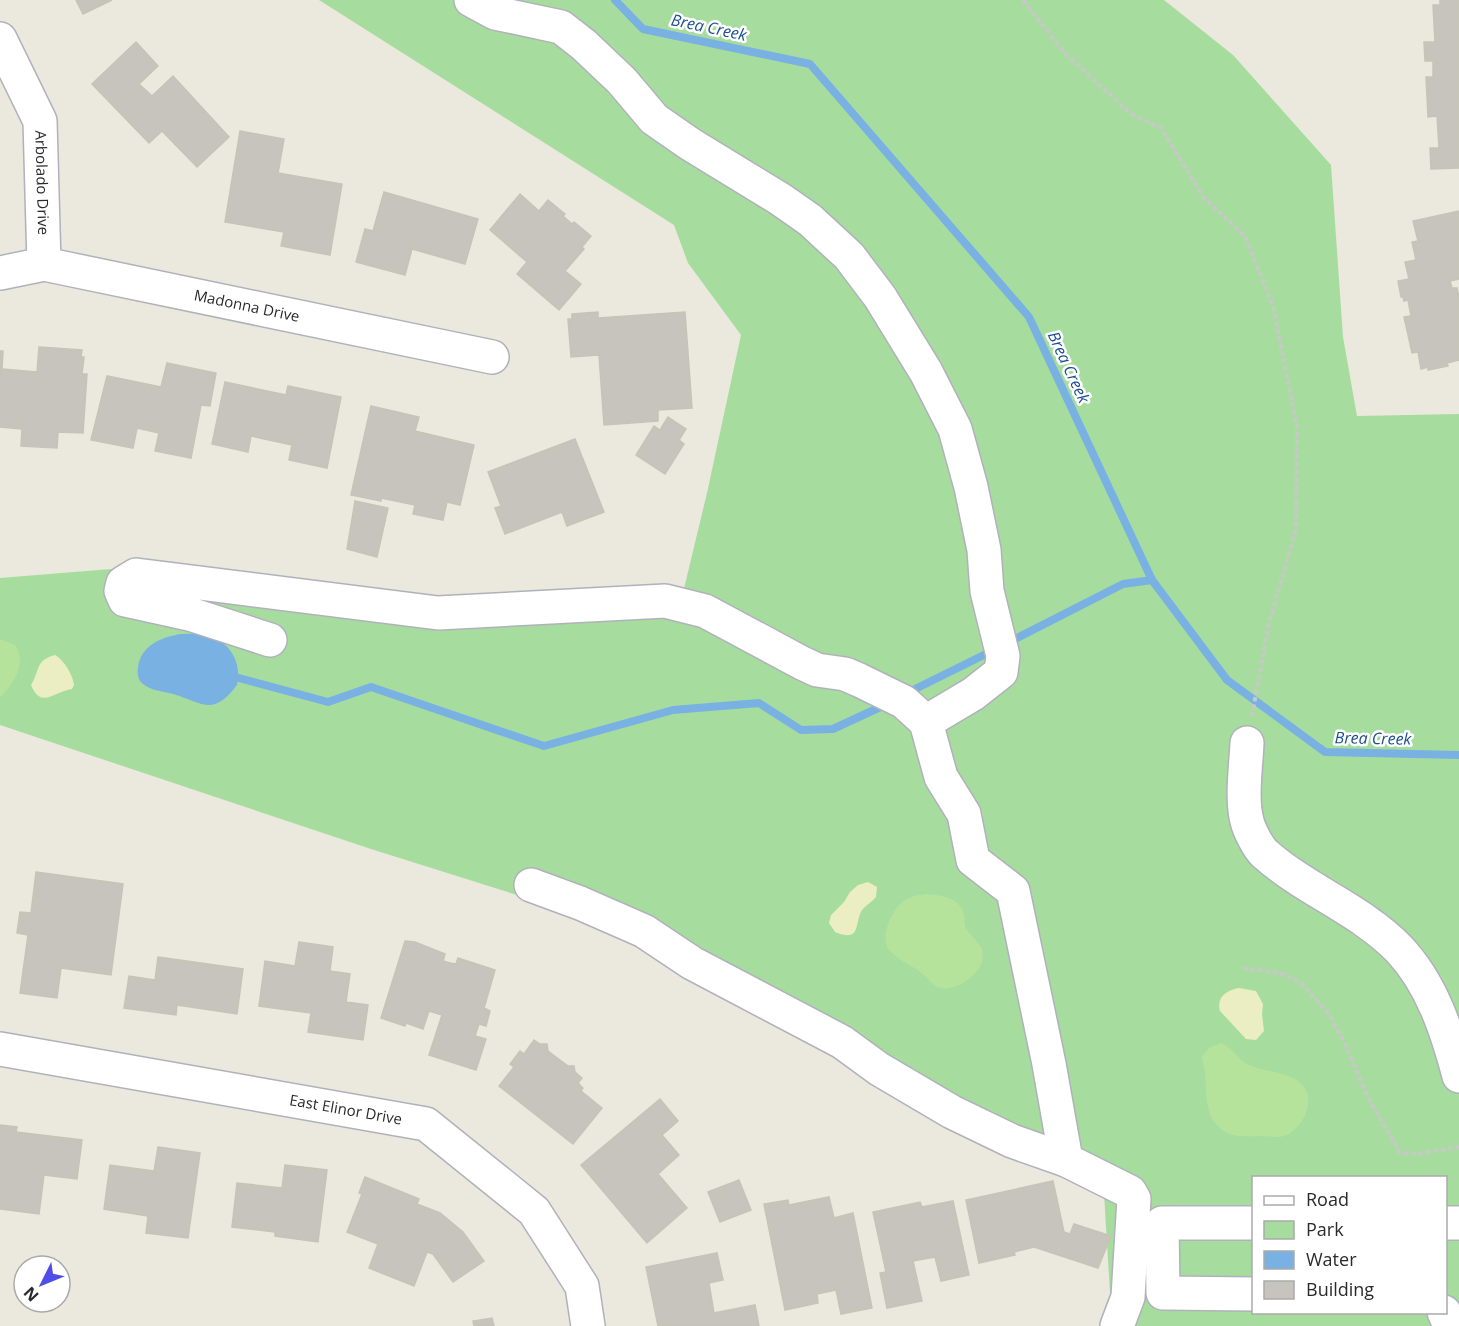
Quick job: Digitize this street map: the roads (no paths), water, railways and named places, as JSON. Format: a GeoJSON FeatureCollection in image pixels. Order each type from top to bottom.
{"type":"FeatureCollection","features":[{"type":"Feature","properties":{"kind":"street"},"geometry":{"type":"LineString","coordinates":[[471,0],[495,13],[550,12],[561,27],[622,81],[654,119],[810,220],[849,256],[880,297],[926,372],[955,429],[984,550],[987,591],[1004,656],[1001,672],[973,694],[926,722]]}},
{"type":"Feature","properties":{"kind":"street","name":"Arbolado Drive"},"geometry":{"type":"LineString","coordinates":[[0,39],[40,121],[44,264]]}},
{"type":"Feature","properties":{"kind":"street","name":"Madonna Drive"},"geometry":{"type":"LineString","coordinates":[[0,273],[44,264],[492,357]]}},
{"type":"Feature","properties":{"kind":"street"},"geometry":{"type":"LineString","coordinates":[[270,640],[193,615],[125,600],[121,591],[123,583],[136,575],[438,613],[665,601],[705,611],[817,670],[845,674],[904,702],[926,722],[941,777],[964,814],[973,860],[1013,891],[1049,1064],[1066,1160]]}},
{"type":"Feature","properties":{"kind":"street"},"geometry":{"type":"LineString","coordinates":[[1247,743],[1246,822],[1262,851],[1375,928],[1400,950],[1434,1001],[1448,1034],[1459,1076]]}},
{"type":"Feature","properties":{"kind":"street"},"geometry":{"type":"LineString","coordinates":[[531,885],[580,903],[644,931],[692,963],[842,1042],[879,1069],[952,1112],[1012,1141],[1066,1160],[1130,1191],[1134,1199],[1128,1298],[1117,1326]]}},
{"type":"Feature","properties":{"kind":"street","name":"East Elinor Drive"},"geometry":{"type":"LineString","coordinates":[[0,1049],[426,1124],[534,1211],[582,1286],[588,1326]]}},
{"type":"Feature","properties":{"kind":"street"},"geometry":{"type":"LineString","coordinates":[[1252,1223],[1162,1223],[1162,1293],[1252,1294]]}},
{"type":"Feature","properties":{"kind":"water"},"geometry":{"type":"Polygon","coordinates":[[[181,634],[210,636],[224,644],[233,655],[238,669],[237,685],[221,701],[207,705],[200,704],[150,688],[140,681],[138,667],[143,653],[160,640],[181,634]]]}},
{"type":"Feature","properties":{"kind":"waterway","name":"Brea Creek"},"geometry":{"type":"LineString","coordinates":[[615,0],[643,29],[810,64],[1029,317],[1152,580],[1227,680],[1325,752],[1459,755]]}},
{"type":"Feature","properties":{"kind":"waterway"},"geometry":{"type":"LineString","coordinates":[[1007,643],[1123,584],[1152,580]]}},
{"type":"Feature","properties":{"kind":"waterway"},"geometry":{"type":"LineString","coordinates":[[905,694],[996,649]]}},
{"type":"Feature","properties":{"kind":"waterway"},"geometry":{"type":"LineString","coordinates":[[239,678],[328,702],[371,687],[544,746],[673,710],[759,703],[801,730],[833,729],[889,703]]}}]}
